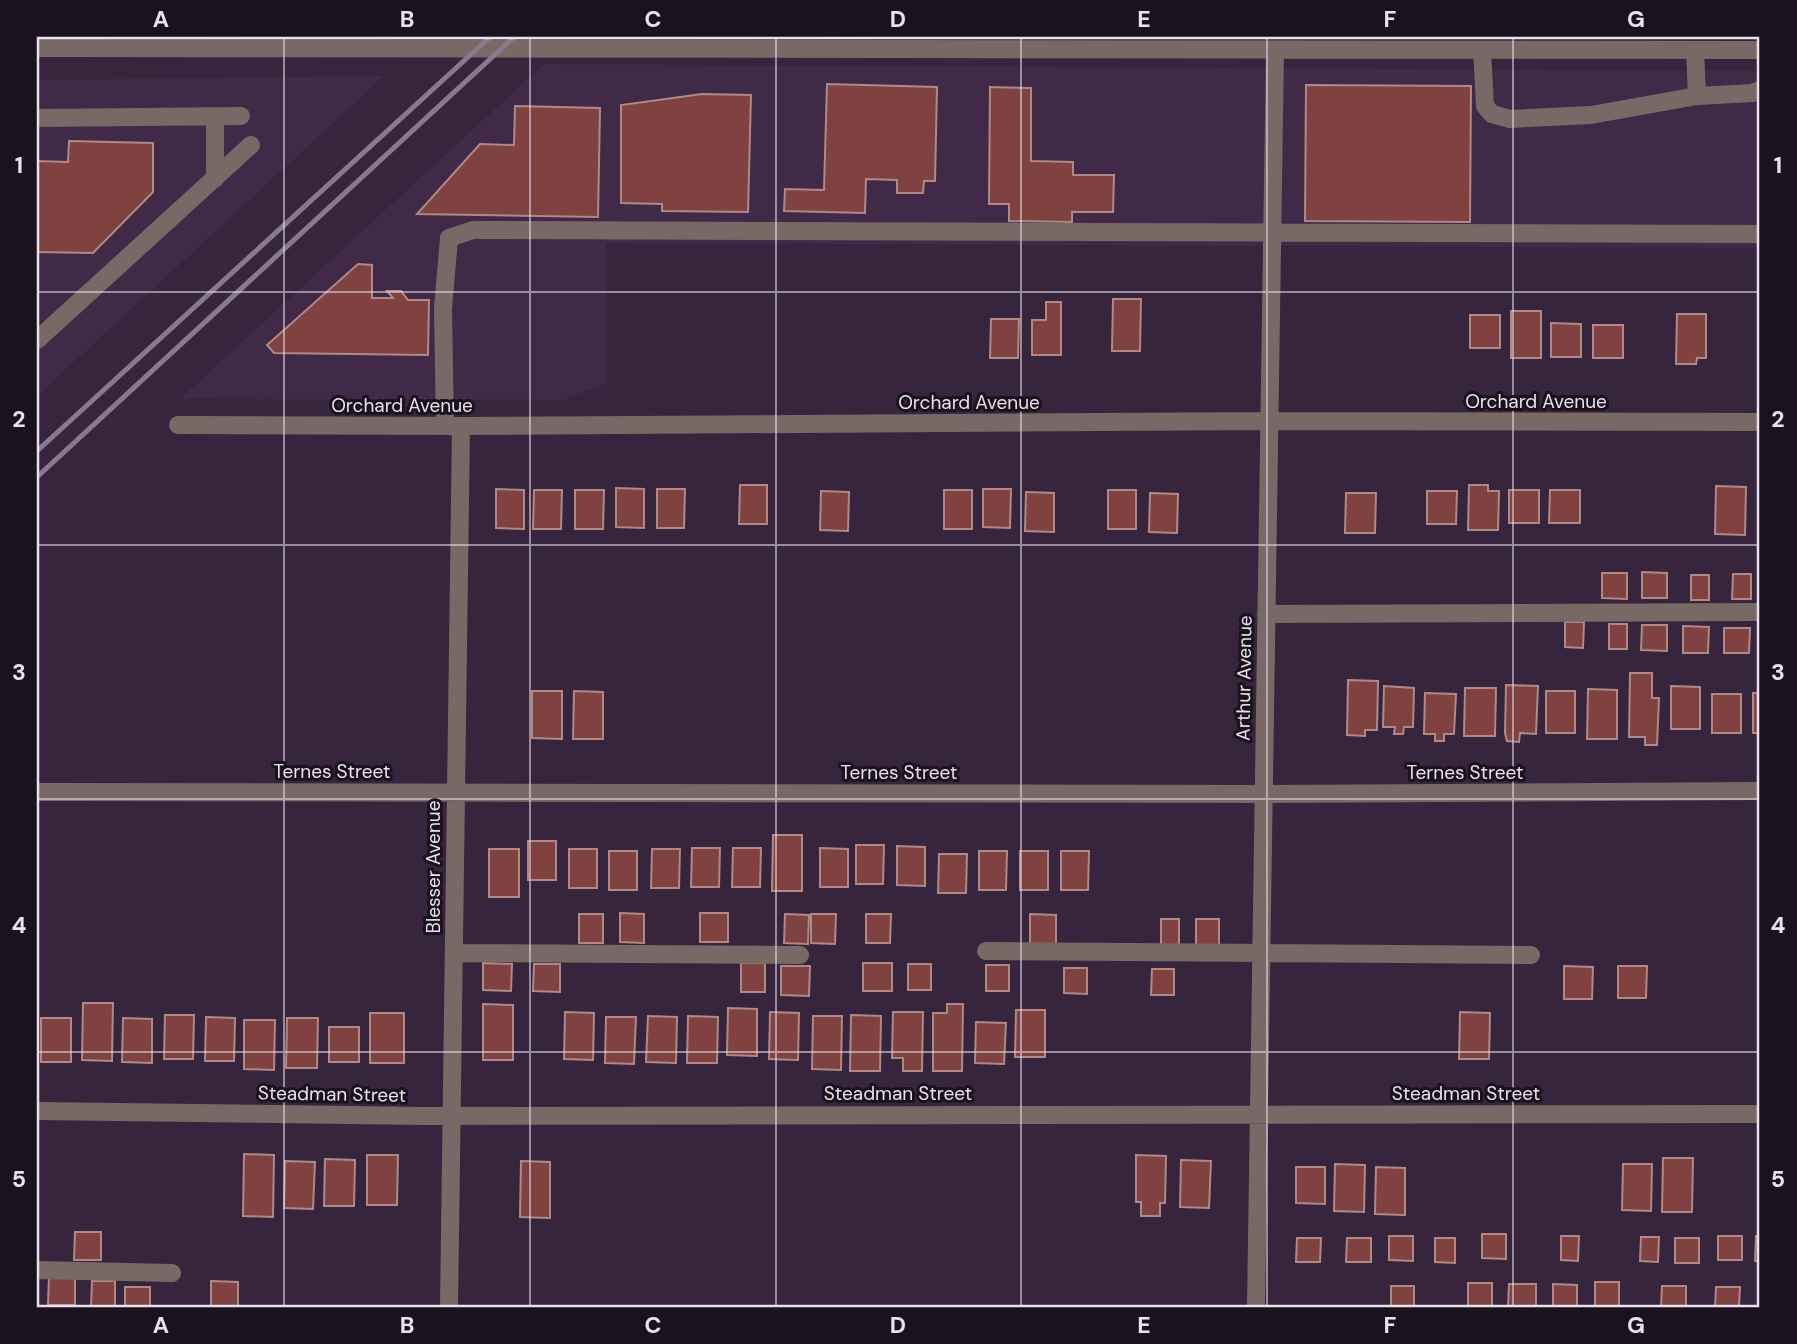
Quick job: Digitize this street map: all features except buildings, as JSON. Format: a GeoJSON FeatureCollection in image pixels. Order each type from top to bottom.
{"type":"FeatureCollection","features":[{"type":"Feature","properties":{"kind":"street"},"geometry":{"type":"LineString","coordinates":[[37,48],[186,42],[1087,43],[1275,50],[1482,50],[1537,43],[1760,50]]}},
{"type":"Feature","properties":{"kind":"street","name":"Arthur Avenue"},"geometry":{"type":"LineString","coordinates":[[1256,1307],[1275,50]]}},
{"type":"Feature","properties":{"kind":"street"},"geometry":{"type":"LineString","coordinates":[[1482,50],[1485,106],[1492,114],[1510,119],[1591,115],[1697,96],[1760,90]]}},
{"type":"Feature","properties":{"kind":"street"},"geometry":{"type":"LineString","coordinates":[[1695,50],[1697,96]]}},
{"type":"Feature","properties":{"kind":"street"},"geometry":{"type":"LineString","coordinates":[[37,118],[241,116]]}},
{"type":"Feature","properties":{"kind":"street"},"geometry":{"type":"LineString","coordinates":[[215,117],[215,179]]}},
{"type":"Feature","properties":{"kind":"street"},"geometry":{"type":"LineString","coordinates":[[37,340],[251,145]]}},
{"type":"Feature","properties":{"kind":"street","name":"Blesser Avenue"},"geometry":{"type":"LineString","coordinates":[[449,1307],[455,792],[453,426],[443,309],[449,238],[473,230],[1272,233]]}},
{"type":"Feature","properties":{"kind":"street"},"geometry":{"type":"LineString","coordinates":[[1272,233],[1760,234]]}},
{"type":"Feature","properties":{"kind":"street","name":"Orchard Avenue"},"geometry":{"type":"LineString","coordinates":[[178,425],[1760,422]]}},
{"type":"Feature","properties":{"kind":"street"},"geometry":{"type":"LineString","coordinates":[[1266,614],[1760,612]]}},
{"type":"Feature","properties":{"kind":"street","name":"Ternes Street"},"geometry":{"type":"LineString","coordinates":[[37,792],[1264,794],[1760,791]]}},
{"type":"Feature","properties":{"kind":"street"},"geometry":{"type":"LineString","coordinates":[[986,951],[1531,955]]}},
{"type":"Feature","properties":{"kind":"street"},"geometry":{"type":"LineString","coordinates":[[454,953],[800,955]]}},
{"type":"Feature","properties":{"kind":"street","name":"Steadman Street"},"geometry":{"type":"LineString","coordinates":[[37,1111],[452,1116],[1760,1114]]}},
{"type":"Feature","properties":{"kind":"street"},"geometry":{"type":"LineString","coordinates":[[37,1270],[172,1273]]}},
{"type":"Feature","properties":{"kind":"shaded area"},"geometry":{"type":"Polygon","coordinates":[[[544,64],[1760,71],[1760,248],[606,243],[606,383],[564,400],[180,399],[544,64]]]}},
{"type":"Feature","properties":{"kind":"shaded area"},"geometry":{"type":"Polygon","coordinates":[[[384,76],[37,396],[37,80],[384,76]]]}},
{"type":"Feature","properties":{"kind":"railway"},"geometry":{"type":"LineString","coordinates":[[37,451],[490,37]]}},
{"type":"Feature","properties":{"kind":"railway"},"geometry":{"type":"LineString","coordinates":[[37,477],[514,37]]}}]}
